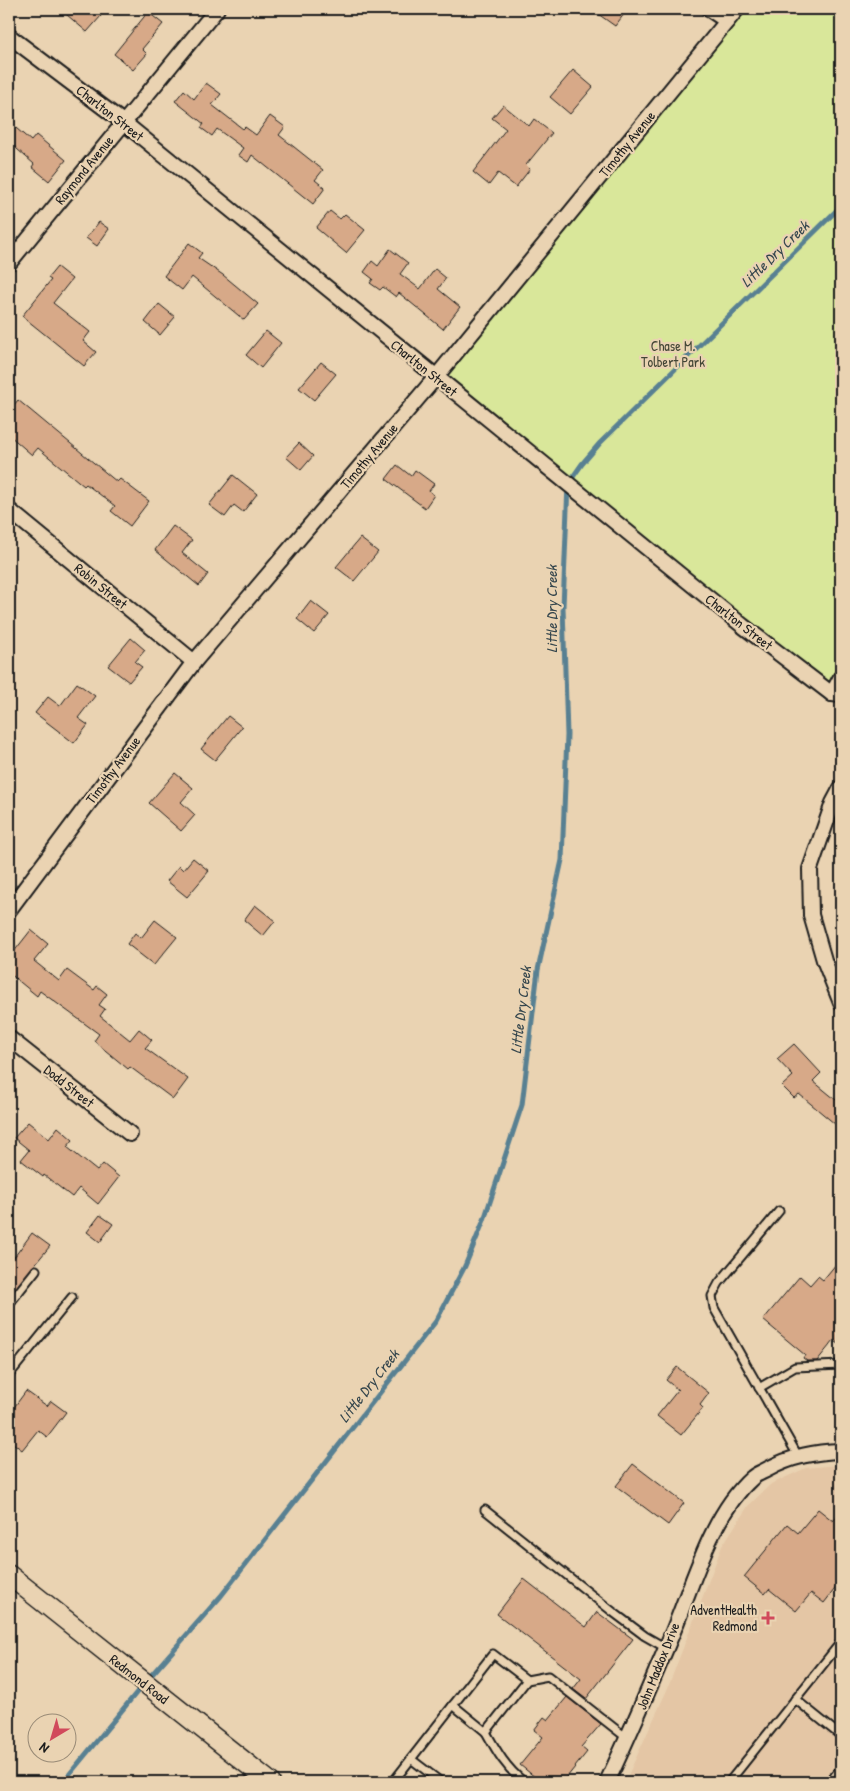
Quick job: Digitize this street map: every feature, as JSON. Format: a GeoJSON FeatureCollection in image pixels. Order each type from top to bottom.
{"type":"FeatureCollection","features":[{"type":"Feature","properties":{"kind":"street","name":"Raymond Avenue"},"geometry":{"type":"LineString","coordinates":[[9,264],[123,122],[218,9]]}},
{"type":"Feature","properties":{"kind":"street"},"geometry":{"type":"LineString","coordinates":[[709,9],[727,21]]}},
{"type":"Feature","properties":{"kind":"street","name":"Timothy Avenue"},"geometry":{"type":"LineString","coordinates":[[9,910],[194,662],[436,378],[737,9]]}},
{"type":"Feature","properties":{"kind":"street","name":"Charlton Street"},"geometry":{"type":"LineString","coordinates":[[9,36],[123,122],[654,554],[837,694]]}},
{"type":"Feature","properties":{"kind":"street","name":"Robin Street"},"geometry":{"type":"LineString","coordinates":[[9,510],[194,662]]}},
{"type":"Feature","properties":{"kind":"street"},"geometry":{"type":"LineString","coordinates":[[837,694],[841,676]]}},
{"type":"Feature","properties":{"kind":"street"},"geometry":{"type":"LineString","coordinates":[[841,788],[833,803],[810,869],[811,916],[824,960],[841,1003]]}},
{"type":"Feature","properties":{"kind":"street","name":"Dodd Street"},"geometry":{"type":"LineString","coordinates":[[9,1038],[130,1134]]}},
{"type":"Feature","properties":{"kind":"street","name":"John Maddox Drive"},"geometry":{"type":"LineString","coordinates":[[607,1782],[666,1648],[712,1533],[732,1502],[753,1477],[778,1464],[798,1456],[817,1452],[841,1451]]}},
{"type":"Feature","properties":{"kind":"street","name":"Redmond Road"},"geometry":{"type":"LineString","coordinates":[[9,1575],[270,1782]]}},
{"type":"Feature","properties":{"kind":"lane"},"geometry":{"type":"LineString","coordinates":[[779,1211],[719,1282],[712,1296],[714,1308],[798,1456]]}},
{"type":"Feature","properties":{"kind":"lane"},"geometry":{"type":"LineString","coordinates":[[9,1304],[36,1270]]}},
{"type":"Feature","properties":{"kind":"lane"},"geometry":{"type":"LineString","coordinates":[[9,1375],[72,1297]]}},
{"type":"Feature","properties":{"kind":"lane"},"geometry":{"type":"LineString","coordinates":[[759,1388],[795,1367],[841,1365]]}},
{"type":"Feature","properties":{"kind":"lane"},"geometry":{"type":"LineString","coordinates":[[485,1510],[613,1612],[645,1636],[666,1648]]}},
{"type":"Feature","properties":{"kind":"lane"},"geometry":{"type":"LineString","coordinates":[[729,1782],[841,1642]]}},
{"type":"Feature","properties":{"kind":"lane"},"geometry":{"type":"LineString","coordinates":[[393,1782],[493,1654],[527,1680]]}},
{"type":"Feature","properties":{"kind":"lane"},"geometry":{"type":"LineString","coordinates":[[486,1732],[527,1680],[548,1676],[628,1738]]}},
{"type":"Feature","properties":{"kind":"lane"},"geometry":{"type":"LineString","coordinates":[[796,1699],[841,1736]]}},
{"type":"Feature","properties":{"kind":"lane"},"geometry":{"type":"LineString","coordinates":[[453,1706],[486,1732],[512,1773],[524,1782]]}},
{"type":"Feature","properties":{"kind":"lane"},"geometry":{"type":"LineString","coordinates":[[411,1759],[441,1782]]}},
{"type":"Feature","properties":{"kind":"lane"},"geometry":{"type":"LineString","coordinates":[[830,1782],[841,1768]]}},
{"type":"Feature","properties":{"kind":"shaded area","name":"AdventHealth Redmond"},"geometry":{"type":"Polygon","coordinates":[[[841,1465],[841,1782],[625,1782],[667,1690],[722,1546],[748,1506],[771,1484],[806,1468],[841,1465]]]}},
{"type":"Feature","properties":{"kind":"green space","name":"Chase M. Tolbert Park"},"geometry":{"type":"Polygon","coordinates":[[[737,9],[841,9],[841,677],[832,694],[436,377],[737,9]]]}},
{"type":"Feature","properties":{"kind":"building"},"geometry":{"type":"Polygon","coordinates":[[[60,9],[92,9],[101,16],[87,32],[60,9]]]}},
{"type":"Feature","properties":{"kind":"building"},"geometry":{"type":"Polygon","coordinates":[[[591,9],[628,9],[615,26],[591,9]]]}},
{"type":"Feature","properties":{"kind":"building"},"geometry":{"type":"Polygon","coordinates":[[[148,12],[163,24],[142,49],[147,54],[133,70],[114,54],[148,12]]]}},
{"type":"Feature","properties":{"kind":"building"},"geometry":{"type":"Polygon","coordinates":[[[573,70],[593,87],[570,114],[550,97],[573,70]]]}},
{"type":"Feature","properties":{"kind":"building"},"geometry":{"type":"Polygon","coordinates":[[[206,83],[221,94],[212,105],[243,129],[245,127],[256,135],[270,116],[285,127],[279,135],[323,170],[315,180],[325,188],[313,204],[252,155],[248,162],[238,155],[243,148],[217,129],[212,136],[201,128],[204,124],[175,101],[184,90],[194,99],[206,83]]]}},
{"type":"Feature","properties":{"kind":"building"},"geometry":{"type":"Polygon","coordinates":[[[503,105],[529,126],[534,119],[552,133],[526,165],[530,169],[516,187],[498,173],[489,185],[473,172],[506,129],[492,118],[503,105]]]}},
{"type":"Feature","properties":{"kind":"building"},"geometry":{"type":"Polygon","coordinates":[[[9,122],[31,141],[36,135],[66,160],[49,181],[32,167],[34,164],[9,142],[9,122]]]}},
{"type":"Feature","properties":{"kind":"building"},"geometry":{"type":"Polygon","coordinates":[[[330,211],[340,219],[345,214],[365,230],[346,253],[316,228],[330,211]]]}},
{"type":"Feature","properties":{"kind":"building"},"geometry":{"type":"Polygon","coordinates":[[[99,222],[109,229],[97,246],[86,238],[99,222]]]}},
{"type":"Feature","properties":{"kind":"building"},"geometry":{"type":"Polygon","coordinates":[[[189,243],[202,253],[198,258],[223,275],[258,304],[244,320],[192,277],[182,290],[164,276],[189,243]]]}},
{"type":"Feature","properties":{"kind":"building"},"geometry":{"type":"Polygon","coordinates":[[[390,249],[408,263],[400,274],[420,289],[435,269],[446,278],[438,289],[460,307],[443,329],[399,293],[396,297],[383,287],[380,290],[370,283],[373,279],[364,272],[372,261],[378,266],[390,249]]]}},
{"type":"Feature","properties":{"kind":"building"},"geometry":{"type":"Polygon","coordinates":[[[57,267],[72,279],[53,303],[90,332],[83,341],[96,352],[84,366],[22,316],[51,280],[48,278],[57,267]]]}},
{"type":"Feature","properties":{"kind":"building"},"geometry":{"type":"Polygon","coordinates":[[[159,304],[175,317],[160,335],[145,322],[159,304]]]}},
{"type":"Feature","properties":{"kind":"building"},"geometry":{"type":"Polygon","coordinates":[[[266,331],[281,343],[261,368],[246,355],[266,331]]]}},
{"type":"Feature","properties":{"kind":"building"},"geometry":{"type":"Polygon","coordinates":[[[321,362],[336,374],[314,400],[299,388],[321,362]]]}},
{"type":"Feature","properties":{"kind":"building"},"geometry":{"type":"Polygon","coordinates":[[[18,400],[117,482],[120,479],[149,501],[130,526],[111,511],[115,506],[86,484],[84,486],[38,448],[32,455],[9,435],[9,411],[18,400]]]}},
{"type":"Feature","properties":{"kind":"building"},"geometry":{"type":"Polygon","coordinates":[[[299,443],[313,456],[301,470],[286,457],[299,443]]]}},
{"type":"Feature","properties":{"kind":"building"},"geometry":{"type":"Polygon","coordinates":[[[397,465],[411,476],[415,470],[434,484],[429,491],[434,495],[425,508],[386,479],[397,465]]]}},
{"type":"Feature","properties":{"kind":"building"},"geometry":{"type":"Polygon","coordinates":[[[233,475],[257,494],[243,512],[234,505],[225,517],[209,505],[233,475]]]}},
{"type":"Feature","properties":{"kind":"building"},"geometry":{"type":"Polygon","coordinates":[[[173,526],[192,540],[182,553],[208,574],[199,586],[155,550],[173,526]]]}},
{"type":"Feature","properties":{"kind":"building"},"geometry":{"type":"Polygon","coordinates":[[[360,538],[378,552],[354,581],[336,567],[360,538]]]}},
{"type":"Feature","properties":{"kind":"building"},"geometry":{"type":"Polygon","coordinates":[[[311,601],[329,615],[314,633],[297,619],[311,601]]]}},
{"type":"Feature","properties":{"kind":"building"},"geometry":{"type":"Polygon","coordinates":[[[131,638],[145,650],[135,662],[142,667],[129,682],[108,666],[131,638]]]}},
{"type":"Feature","properties":{"kind":"building"},"geometry":{"type":"Polygon","coordinates":[[[77,683],[95,696],[78,718],[88,725],[74,743],[35,713],[48,697],[60,706],[77,683]]]}},
{"type":"Feature","properties":{"kind":"building"},"geometry":{"type":"Polygon","coordinates":[[[228,716],[242,727],[215,760],[201,749],[228,716]]]}},
{"type":"Feature","properties":{"kind":"building"},"geometry":{"type":"Polygon","coordinates":[[[175,773],[193,788],[181,802],[195,815],[181,831],[149,803],[175,773]]]}},
{"type":"Feature","properties":{"kind":"building"},"geometry":{"type":"Polygon","coordinates":[[[193,858],[209,871],[187,897],[167,881],[179,866],[183,870],[193,858]]]}},
{"type":"Feature","properties":{"kind":"building"},"geometry":{"type":"Polygon","coordinates":[[[255,905],[275,921],[263,936],[244,920],[255,905]]]}},
{"type":"Feature","properties":{"kind":"building"},"geometry":{"type":"Polygon","coordinates":[[[155,920],[177,937],[154,965],[127,944],[135,933],[141,938],[155,920]]]}},
{"type":"Feature","properties":{"kind":"building"},"geometry":{"type":"Polygon","coordinates":[[[31,930],[48,944],[34,961],[59,981],[67,970],[94,990],[97,986],[107,994],[99,1005],[105,1009],[100,1016],[130,1040],[139,1029],[152,1040],[145,1048],[188,1079],[173,1099],[130,1067],[128,1069],[94,1041],[99,1034],[40,991],[37,996],[9,973],[9,958],[31,930]]]}},
{"type":"Feature","properties":{"kind":"building"},"geometry":{"type":"Polygon","coordinates":[[[794,1044],[821,1073],[813,1081],[841,1104],[841,1129],[799,1094],[794,1098],[782,1086],[793,1076],[777,1059],[794,1044]]]}},
{"type":"Feature","properties":{"kind":"building"},"geometry":{"type":"Polygon","coordinates":[[[28,1122],[49,1139],[58,1127],[73,1140],[67,1147],[97,1171],[103,1164],[119,1177],[98,1204],[79,1188],[72,1197],[21,1160],[29,1150],[14,1138],[28,1122]]]}},
{"type":"Feature","properties":{"kind":"building"},"geometry":{"type":"Polygon","coordinates":[[[100,1215],[113,1224],[100,1242],[87,1232],[100,1215]]]}},
{"type":"Feature","properties":{"kind":"building"},"geometry":{"type":"Polygon","coordinates":[[[32,1233],[50,1246],[9,1296],[9,1264],[32,1233]]]}},
{"type":"Feature","properties":{"kind":"building"},"geometry":{"type":"Polygon","coordinates":[[[841,1258],[841,1346],[834,1340],[817,1361],[807,1361],[803,1358],[805,1355],[763,1320],[800,1276],[810,1285],[818,1276],[823,1280],[841,1258]]]}},
{"type":"Feature","properties":{"kind":"building"},"geometry":{"type":"Polygon","coordinates":[[[677,1367],[709,1393],[700,1405],[703,1408],[681,1435],[657,1416],[678,1390],[666,1380],[677,1367]]]}},
{"type":"Feature","properties":{"kind":"building"},"geometry":{"type":"Polygon","coordinates":[[[26,1391],[47,1406],[51,1401],[66,1412],[47,1437],[38,1430],[22,1450],[9,1440],[9,1414],[26,1391]]]}},
{"type":"Feature","properties":{"kind":"building"},"geometry":{"type":"Polygon","coordinates":[[[633,1464],[684,1503],[668,1525],[616,1486],[633,1464]]]}},
{"type":"Feature","properties":{"kind":"building"},"geometry":{"type":"Polygon","coordinates":[[[818,1509],[833,1521],[841,1511],[841,1581],[824,1603],[811,1593],[796,1611],[769,1589],[765,1594],[744,1577],[787,1524],[798,1533],[818,1509]]]}},
{"type":"Feature","properties":{"kind":"building"},"geometry":{"type":"Polygon","coordinates":[[[524,1579],[586,1627],[597,1612],[633,1639],[586,1699],[573,1689],[581,1679],[497,1614],[524,1579]]]}},
{"type":"Feature","properties":{"kind":"building"},"geometry":{"type":"Polygon","coordinates":[[[567,1697],[601,1724],[581,1747],[587,1752],[563,1782],[541,1782],[520,1765],[543,1737],[534,1730],[544,1717],[548,1720],[567,1697]]]}},
{"type":"Feature","properties":{"kind":"waterway","name":"Little Dry Creek"},"geometry":{"type":"LineString","coordinates":[[147,1680],[221,1596],[436,1321],[465,1266],[484,1220],[522,1105],[538,970],[562,860],[567,735],[563,607],[568,484],[600,443],[841,206]]}},
{"type":"Feature","properties":{"kind":"waterway","name":"Little Dry Creek"},"geometry":{"type":"LineString","coordinates":[[63,1782],[142,1686]]}},
{"type":"Feature","properties":{"kind":"place","name":"AdventHealth Redmond"},"geometry":{"type":"Point","coordinates":[768,1618]}}]}
